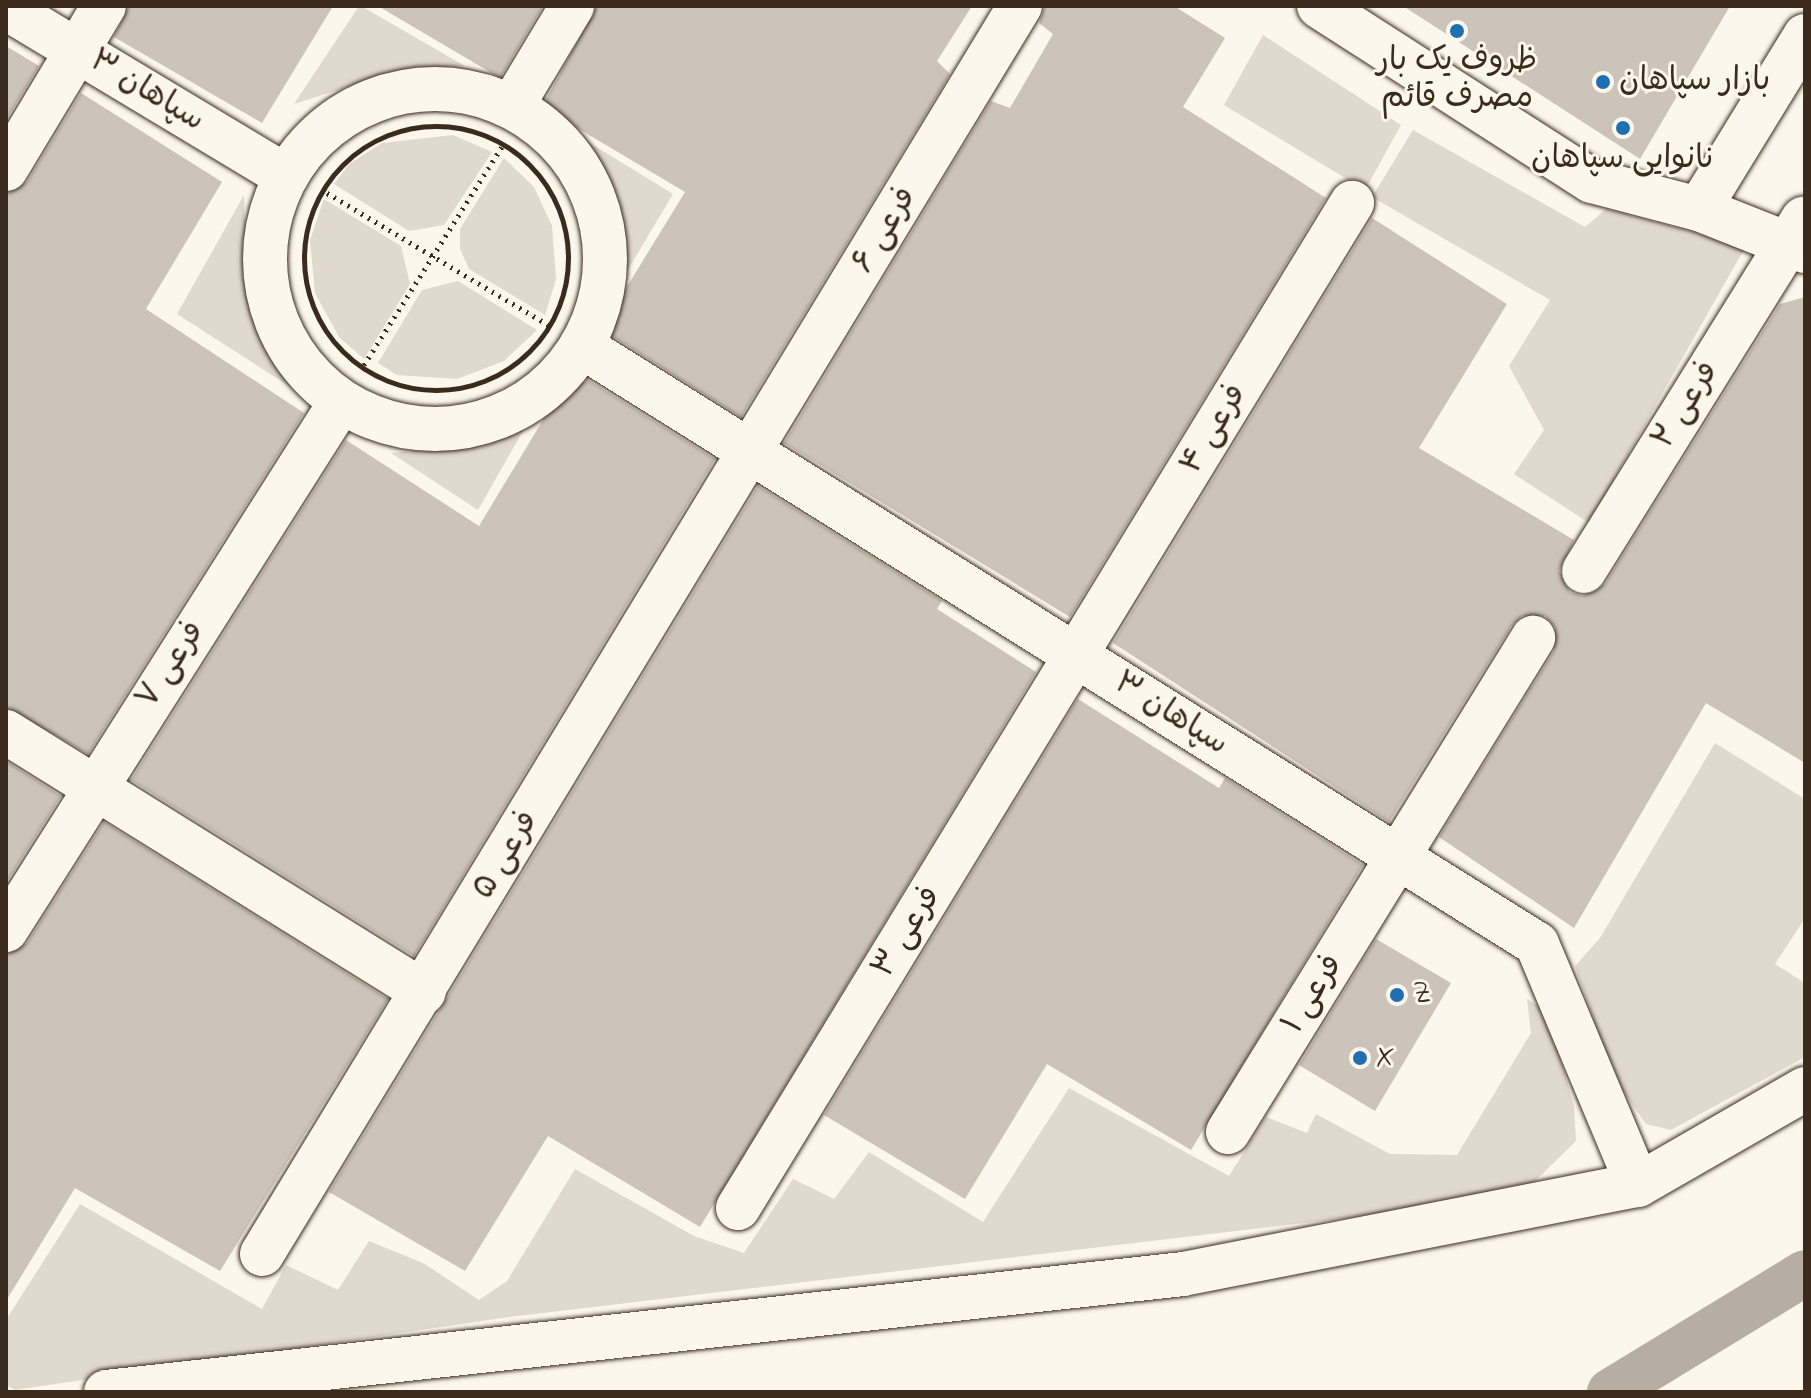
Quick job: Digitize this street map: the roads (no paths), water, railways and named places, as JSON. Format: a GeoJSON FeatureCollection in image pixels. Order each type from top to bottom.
{"type":"FeatureCollection","features":[{"type":"Feature","properties":{"kind":"street"},"geometry":{"type":"LineString","coordinates":[[6,169],[104,6]]}},
{"type":"Feature","properties":{"kind":"street"},"geometry":{"type":"LineString","coordinates":[[508,125],[572,6]]}},
{"type":"Feature","properties":{"kind":"street","name":"فرعی ۶"},"geometry":{"type":"LineString","coordinates":[[751,456],[1020,6]]}},
{"type":"Feature","properties":{"kind":"street"},"geometry":{"type":"LineString","coordinates":[[1319,6],[1592,181],[1800,236]]}},
{"type":"Feature","properties":{"kind":"street","name":"سپاهان ۳"},"geometry":{"type":"LineString","coordinates":[[6,8],[304,183]]}},
{"type":"Feature","properties":{"kind":"street"},"geometry":{"type":"LineString","coordinates":[[1699,209],[1805,36]]}},
{"type":"Feature","properties":{"kind":"street"},"geometry":{"type":"LineString","coordinates":[[411,89],[463,90],[508,125],[566,150],[590,185],[606,238],[603,294],[566,336],[547,389],[486,422],[445,431],[391,425],[351,385],[302,368],[270,299],[267,223],[304,183],[318,135],[350,112],[411,89]]}},
{"type":"Feature","properties":{"kind":"street","name":"فرعی ۴"},"geometry":{"type":"LineString","coordinates":[[1077,658],[1352,203]]}},
{"type":"Feature","properties":{"kind":"street","name":"فرعی ۲"},"geometry":{"type":"LineString","coordinates":[[1584,571],[1800,236]]}},
{"type":"Feature","properties":{"kind":"street","name":"سپاهان ۳"},"geometry":{"type":"LineString","coordinates":[[566,336],[751,456],[1537,944],[1638,1185]]}},
{"type":"Feature","properties":{"kind":"street","name":"فرعی ۷"},"geometry":{"type":"LineString","coordinates":[[6,930],[351,385]]}},
{"type":"Feature","properties":{"kind":"street","name":"فرعی ۵"},"geometry":{"type":"LineString","coordinates":[[262,1254],[751,456]]}},
{"type":"Feature","properties":{"kind":"street"},"geometry":{"type":"LineString","coordinates":[[1399,857],[1533,638]]}},
{"type":"Feature","properties":{"kind":"street","name":"فرعی ۳"},"geometry":{"type":"LineString","coordinates":[[738,1208],[1077,658]]}},
{"type":"Feature","properties":{"kind":"street"},"geometry":{"type":"LineString","coordinates":[[6,732],[96,785],[424,992]]}},
{"type":"Feature","properties":{"kind":"street","name":"فرعی ۱"},"geometry":{"type":"LineString","coordinates":[[1228,1132],[1399,857]]}},
{"type":"Feature","properties":{"kind":"street"},"geometry":{"type":"LineString","coordinates":[[106,1392],[1183,1274],[1638,1185],[1805,1089]]}},
{"type":"Feature","properties":{"kind":"waterway"},"geometry":{"type":"LineString","coordinates":[[1610,1392],[1805,1273]]}},
{"type":"Feature","properties":{"kind":"place","name":"ظروف یک بار مصرف قائم"},"geometry":{"type":"Point","coordinates":[1457,31]}},
{"type":"Feature","properties":{"kind":"place","name":"بازار سپاهان"},"geometry":{"type":"Point","coordinates":[1603,82]}},
{"type":"Feature","properties":{"kind":"place","name":"نانوایی سپاهان"},"geometry":{"type":"Point","coordinates":[1623,128]}},
{"type":"Feature","properties":{"kind":"place","name":"Z"},"geometry":{"type":"Point","coordinates":[1397,995]}},
{"type":"Feature","properties":{"kind":"place","name":"X"},"geometry":{"type":"Point","coordinates":[1360,1058]}}]}
